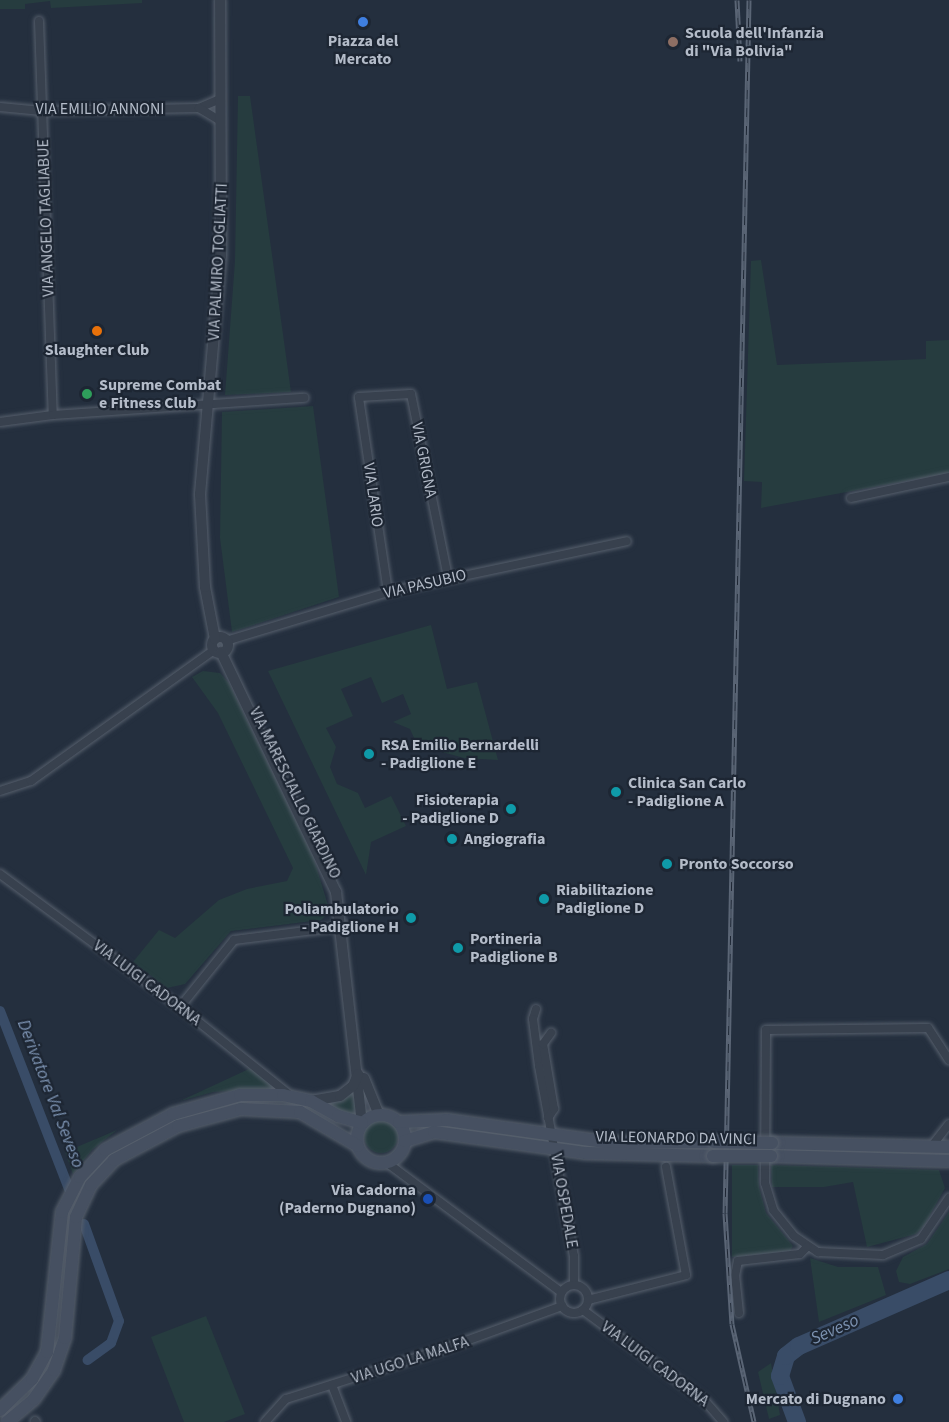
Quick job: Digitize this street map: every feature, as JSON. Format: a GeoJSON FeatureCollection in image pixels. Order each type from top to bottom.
{"type":"FeatureCollection","features":[{"type":"Feature","properties":{"kind":"main road"},"geometry":{"type":"LineString","coordinates":[[0,1410],[32,1379],[46,1352],[53,1321],[58,1229],[70,1193],[92,1162],[121,1138],[198,1104],[240,1095],[291,1096],[311,1101],[338,1116],[362,1123],[378,1114],[399,1122],[405,1141],[400,1153],[386,1162],[371,1161],[358,1146],[300,1112],[241,1109],[178,1126],[114,1160],[91,1185],[72,1232],[67,1321],[60,1355],[34,1399],[7,1422]]}},
{"type":"Feature","properties":{"kind":"main road","name":"VIA LEONARDO DA VINCI"},"geometry":{"type":"LineString","coordinates":[[399,1122],[447,1120],[551,1136],[623,1143],[714,1142],[768,1138],[949,1147]]}},
{"type":"Feature","properties":{"kind":"main road"},"geometry":{"type":"LineString","coordinates":[[358,1146],[362,1123]]}},
{"type":"Feature","properties":{"kind":"main road","name":"VIA LEONARDO DA VINCI"},"geometry":{"type":"LineString","coordinates":[[405,1141],[434,1132],[555,1149],[634,1156],[771,1156],[949,1161]]}},
{"type":"Feature","properties":{"kind":"street","name":"VIA PALMIRO TOGLIATTI"},"geometry":{"type":"LineString","coordinates":[[214,0],[219,100]]}},
{"type":"Feature","properties":{"kind":"street","name":"VIA PALMIRO TOGLIATTI"},"geometry":{"type":"LineString","coordinates":[[220,0],[219,120],[208,404],[208,557],[220,645]]}},
{"type":"Feature","properties":{"kind":"street","name":"VIA ANGELO TAGLIABUE"},"geometry":{"type":"LineString","coordinates":[[39,21],[53,415]]}},
{"type":"Feature","properties":{"kind":"street","name":"VIA EMILIO ANNONI"},"geometry":{"type":"LineString","coordinates":[[0,107],[42,111],[200,108],[219,100]]}},
{"type":"Feature","properties":{"kind":"street"},"geometry":{"type":"LineString","coordinates":[[200,108],[219,120]]}},
{"type":"Feature","properties":{"kind":"street","name":"VIA GRIGNA"},"geometry":{"type":"LineString","coordinates":[[358,397],[411,394],[448,578]]}},
{"type":"Feature","properties":{"kind":"street","name":"VIA LARIO"},"geometry":{"type":"LineString","coordinates":[[358,397],[388,592]]}},
{"type":"Feature","properties":{"kind":"street"},"geometry":{"type":"LineString","coordinates":[[0,422],[53,415],[304,398]]}},
{"type":"Feature","properties":{"kind":"street"},"geometry":{"type":"LineString","coordinates":[[851,498],[949,477]]}},
{"type":"Feature","properties":{"kind":"street","name":"VIA PASUBIO"},"geometry":{"type":"LineString","coordinates":[[0,792],[31,781],[220,645],[388,592],[627,541]]}},
{"type":"Feature","properties":{"kind":"street","name":"VIA MARESCIALLO GIARDINO"},"geometry":{"type":"LineString","coordinates":[[220,645],[329,872],[344,926],[364,1077],[378,1114]]}},
{"type":"Feature","properties":{"kind":"street","name":"VIA LUIGI CADORNA"},"geometry":{"type":"LineString","coordinates":[[0,874],[180,1007],[291,1096]]}},
{"type":"Feature","properties":{"kind":"street"},"geometry":{"type":"LineString","coordinates":[[180,1007],[234,940],[344,926]]}},
{"type":"Feature","properties":{"kind":"street","name":"VIA MARESCIALLO GIARDINO"},"geometry":{"type":"LineString","coordinates":[[344,926],[362,1123]]}},
{"type":"Feature","properties":{"kind":"street","name":"VIA OSPEDALE"},"geometry":{"type":"LineString","coordinates":[[536,1008],[533,1019],[551,1136],[574,1256],[574,1284]]}},
{"type":"Feature","properties":{"kind":"street","name":"VIA LEONARDO DA VINCI"},"geometry":{"type":"LineString","coordinates":[[768,1138],[766,1030],[928,1028],[949,1060]]}},
{"type":"Feature","properties":{"kind":"street","name":"VIA OSPEDALE"},"geometry":{"type":"LineString","coordinates":[[548,1118],[554,1109],[543,1044],[552,1033]]}},
{"type":"Feature","properties":{"kind":"street"},"geometry":{"type":"LineString","coordinates":[[311,1101],[340,1096],[352,1086],[358,1074]]}},
{"type":"Feature","properties":{"kind":"street"},"geometry":{"type":"LineString","coordinates":[[931,1147],[949,1124]]}},
{"type":"Feature","properties":{"kind":"street"},"geometry":{"type":"LineString","coordinates":[[768,1138],[769,1201],[786,1228],[818,1252],[864,1257],[904,1249],[929,1231],[949,1198]]}},
{"type":"Feature","properties":{"kind":"street"},"geometry":{"type":"LineString","coordinates":[[386,1162],[561,1292],[562,1306],[573,1313],[583,1310],[588,1300],[586,1291],[574,1284],[561,1292]]}},
{"type":"Feature","properties":{"kind":"street"},"geometry":{"type":"LineString","coordinates":[[588,1300],[686,1275],[666,1167]]}},
{"type":"Feature","properties":{"kind":"street"},"geometry":{"type":"LineString","coordinates":[[739,1313],[735,1276],[738,1261],[800,1254],[807,1246]]}},
{"type":"Feature","properties":{"kind":"street","name":"VIA UGO LA MALFA"},"geometry":{"type":"LineString","coordinates":[[265,1422],[286,1399],[550,1313],[562,1306]]}},
{"type":"Feature","properties":{"kind":"street","name":"VIA LUIGI CADORNA"},"geometry":{"type":"LineString","coordinates":[[583,1310],[705,1401],[723,1422]]}},
{"type":"Feature","properties":{"kind":"street"},"geometry":{"type":"LineString","coordinates":[[332,1385],[346,1422]]}},
{"type":"Feature","properties":{"kind":"green space"},"geometry":{"type":"Polygon","coordinates":[[[0,0],[142,0],[142,3],[51,8],[50,1],[25,4],[25,9],[0,9],[0,0]]]}},
{"type":"Feature","properties":{"kind":"green space"},"geometry":{"type":"Polygon","coordinates":[[[238,96],[250,96],[291,392],[225,395],[235,261],[238,96]]]}},
{"type":"Feature","properties":{"kind":"green space"},"geometry":{"type":"Polygon","coordinates":[[[761,260],[777,365],[926,359],[926,341],[949,340],[949,473],[761,508],[762,482],[744,481],[751,261],[761,260]]]}},
{"type":"Feature","properties":{"kind":"green space"},"geometry":{"type":"Polygon","coordinates":[[[313,406],[339,597],[232,632],[220,538],[222,412],[313,406]]]}},
{"type":"Feature","properties":{"kind":"green space"},"geometry":{"type":"Polygon","coordinates":[[[431,625],[447,689],[477,682],[498,760],[464,758],[431,749],[415,740],[410,729],[393,722],[411,714],[403,694],[382,703],[371,677],[341,689],[353,716],[326,728],[336,747],[330,767],[337,784],[358,793],[365,808],[391,796],[406,826],[371,842],[366,875],[268,671],[431,625]]]}},
{"type":"Feature","properties":{"kind":"green space"},"geometry":{"type":"Polygon","coordinates":[[[203,671],[220,673],[229,683],[314,859],[330,912],[321,920],[231,931],[185,984],[167,988],[133,962],[159,930],[175,938],[219,900],[247,889],[287,881],[293,868],[218,713],[192,677],[203,671]]]}},
{"type":"Feature","properties":{"kind":"green space"},"geometry":{"type":"Polygon","coordinates":[[[251,1068],[273,1085],[272,1089],[213,1092],[180,1101],[251,1068]]]}},
{"type":"Feature","properties":{"kind":"green space"},"geometry":{"type":"Polygon","coordinates":[[[357,1085],[360,1115],[344,1113],[327,1103],[357,1085]]]}},
{"type":"Feature","properties":{"kind":"green space"},"geometry":{"type":"Polygon","coordinates":[[[381,1119],[393,1124],[398,1136],[393,1148],[381,1153],[369,1148],[364,1136],[369,1124],[381,1119]]]}},
{"type":"Feature","properties":{"kind":"green space"},"geometry":{"type":"Polygon","coordinates":[[[117,1130],[92,1150],[73,1174],[65,1152],[117,1130]]]}},
{"type":"Feature","properties":{"kind":"green space"},"geometry":{"type":"Polygon","coordinates":[[[732,1165],[758,1165],[759,1187],[766,1213],[793,1246],[790,1251],[732,1257],[732,1165]]]}},
{"type":"Feature","properties":{"kind":"green space"},"geometry":{"type":"Polygon","coordinates":[[[771,1165],[939,1170],[945,1188],[924,1226],[916,1234],[867,1247],[853,1182],[824,1187],[772,1187],[771,1165]]]}},
{"type":"Feature","properties":{"kind":"green space"},"geometry":{"type":"Polygon","coordinates":[[[949,1212],[949,1269],[910,1284],[899,1282],[896,1271],[903,1257],[927,1244],[949,1212]]]}},
{"type":"Feature","properties":{"kind":"green space"},"geometry":{"type":"Polygon","coordinates":[[[810,1258],[838,1267],[878,1267],[886,1295],[819,1322],[810,1258]]]}},
{"type":"Feature","properties":{"kind":"green space"},"geometry":{"type":"Polygon","coordinates":[[[206,1316],[245,1414],[224,1422],[184,1422],[151,1337],[206,1316]]]}},
{"type":"Feature","properties":{"kind":"green space"},"geometry":{"type":"Polygon","coordinates":[[[771,1363],[780,1415],[769,1419],[758,1372],[771,1363]]]}},
{"type":"Feature","properties":{"kind":"waterway","name":"Derivatore Val Seveso"},"geometry":{"type":"LineString","coordinates":[[0,1011],[69,1189]]}},
{"type":"Feature","properties":{"kind":"waterway","name":"Derivatore Val Seveso"},"geometry":{"type":"LineString","coordinates":[[84,1224],[119,1321],[111,1343],[88,1360]]}},
{"type":"Feature","properties":{"kind":"waterway","name":"Seveso"},"geometry":{"type":"LineString","coordinates":[[797,1422],[780,1376],[786,1356],[799,1346],[949,1280]]}},
{"type":"Feature","properties":{"kind":"railway"},"geometry":{"type":"LineString","coordinates":[[737,0],[740,61]]}},
{"type":"Feature","properties":{"kind":"railway"},"geometry":{"type":"LineString","coordinates":[[749,0],[725,1213],[732,1324],[754,1422]]}},
{"type":"Feature","properties":{"kind":"place","name":"Piazza del Mercato"},"geometry":{"type":"Point","coordinates":[363,22]}},
{"type":"Feature","properties":{"kind":"place","name":"Scuola dell'Infanzia di \"Via Bolivia\""},"geometry":{"type":"Point","coordinates":[673,42]}},
{"type":"Feature","properties":{"kind":"place","name":"Slaughter Club"},"geometry":{"type":"Point","coordinates":[97,331]}},
{"type":"Feature","properties":{"kind":"place","name":"Supreme Combat e Fitness Club"},"geometry":{"type":"Point","coordinates":[87,394]}},
{"type":"Feature","properties":{"kind":"place","name":"RSA Emilio Bernardelli - Padiglione E"},"geometry":{"type":"Point","coordinates":[369,754]}},
{"type":"Feature","properties":{"kind":"place","name":"Clinica San Carlo - Padiglione A"},"geometry":{"type":"Point","coordinates":[616,792]}},
{"type":"Feature","properties":{"kind":"place","name":"Fisioterapia - Padiglione D"},"geometry":{"type":"Point","coordinates":[511,809]}},
{"type":"Feature","properties":{"kind":"place","name":"Angiografia"},"geometry":{"type":"Point","coordinates":[452,839]}},
{"type":"Feature","properties":{"kind":"place","name":"Pronto Soccorso"},"geometry":{"type":"Point","coordinates":[667,864]}},
{"type":"Feature","properties":{"kind":"place","name":"Riabilitazione Padiglione D"},"geometry":{"type":"Point","coordinates":[544,899]}},
{"type":"Feature","properties":{"kind":"place","name":"Poliambulatorio - Padiglione H"},"geometry":{"type":"Point","coordinates":[411,918]}},
{"type":"Feature","properties":{"kind":"place","name":"Portineria Padiglione B"},"geometry":{"type":"Point","coordinates":[458,948]}},
{"type":"Feature","properties":{"kind":"place","name":"Via Cadorna (Paderno Dugnano)"},"geometry":{"type":"Point","coordinates":[428,1199]}},
{"type":"Feature","properties":{"kind":"place","name":"Mercato di Dugnano"},"geometry":{"type":"Point","coordinates":[898,1399]}}]}
